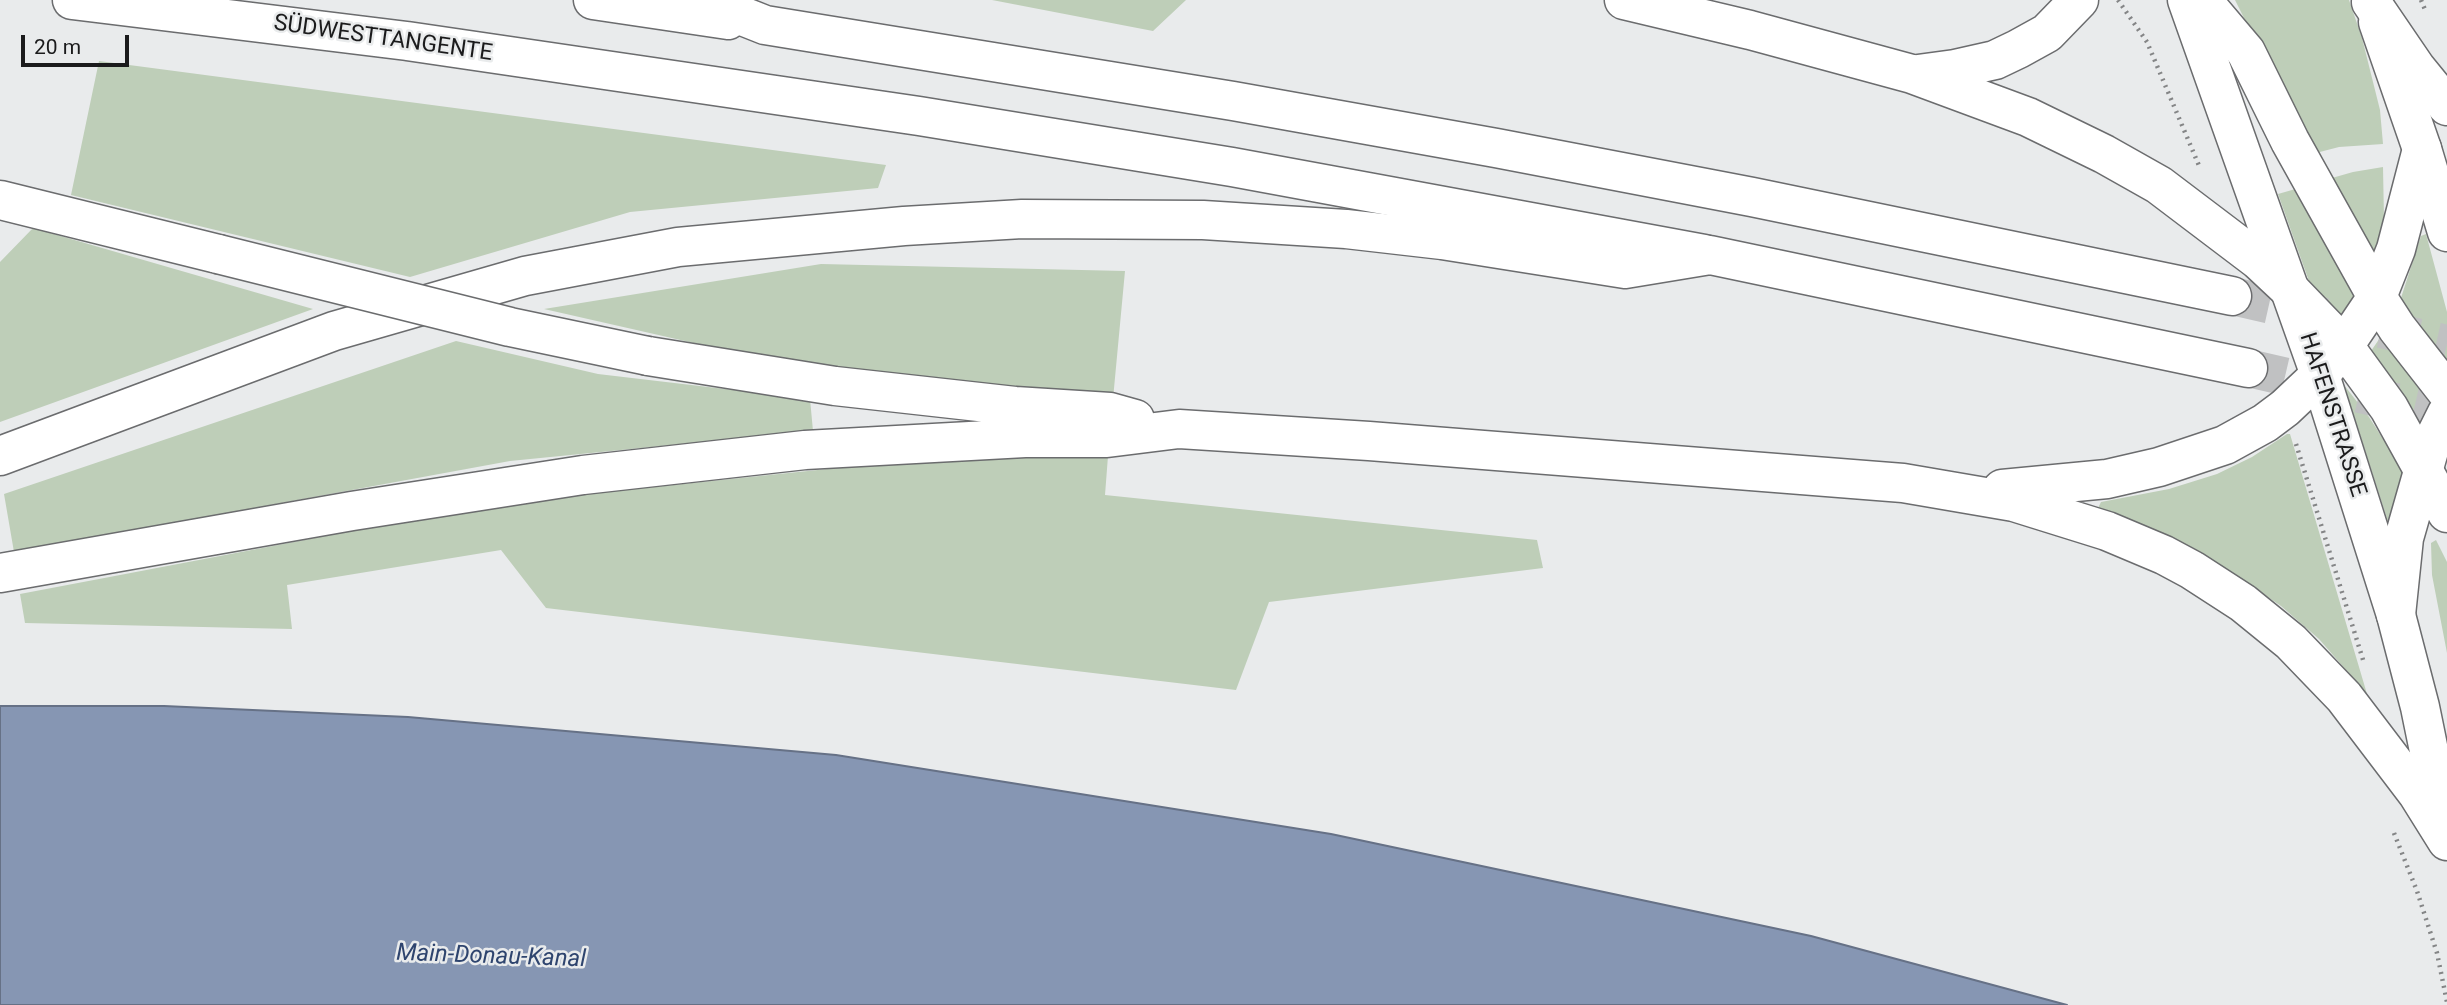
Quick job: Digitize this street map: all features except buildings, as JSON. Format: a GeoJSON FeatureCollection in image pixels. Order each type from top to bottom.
{"type":"FeatureCollection","features":[{"type":"Feature","properties":{"kind":"main road","name":"SÜDWESTTANGENTE"},"geometry":{"type":"LineString","coordinates":[[72,0],[610,69],[1218,165],[1710,255],[2248,368]]}},
{"type":"Feature","properties":{"kind":"main road"},"geometry":{"type":"LineString","coordinates":[[593,0],[1219,98],[1496,148],[1752,197],[2232,296]]}},
{"type":"Feature","properties":{"kind":"main road"},"geometry":{"type":"LineString","coordinates":[[702,0],[765,25]]}},
{"type":"Feature","properties":{"kind":"main road"},"geometry":{"type":"LineString","coordinates":[[1624,0],[1750,30],[1912,74],[2028,117],[2134,170],[2183,202],[2224,232],[2290,290]]}},
{"type":"Feature","properties":{"kind":"main road"},"geometry":{"type":"LineString","coordinates":[[1912,74],[1955,69],[1995,60],[2047,33],[2079,0]]}},
{"type":"Feature","properties":{"kind":"main road"},"geometry":{"type":"LineString","coordinates":[[2187,0],[2290,290],[2332,361],[2389,408],[2447,513]]}},
{"type":"Feature","properties":{"kind":"main road"},"geometry":{"type":"LineString","coordinates":[[2202,0],[2246,52],[2290,141],[2377,297],[2397,328],[2447,392]]}},
{"type":"Feature","properties":{"kind":"main road"},"geometry":{"type":"LineString","coordinates":[[2370,1],[2416,68],[2447,106]]}},
{"type":"Feature","properties":{"kind":"main road"},"geometry":{"type":"LineString","coordinates":[[2370,1],[2422,149],[2447,232]]}},
{"type":"Feature","properties":{"kind":"main road"},"geometry":{"type":"LineString","coordinates":[[1969,493],[2107,479],[2160,467],[2225,445],[2265,423],[2285,408],[2332,361],[2377,297],[2396,249],[2422,149]]}},
{"type":"Feature","properties":{"kind":"main road"},"geometry":{"type":"LineString","coordinates":[[0,200],[510,327],[648,356],[835,386],[1015,406],[1110,412],[1179,429]]}},
{"type":"Feature","properties":{"kind":"main road"},"geometry":{"type":"LineString","coordinates":[[0,456],[334,331],[525,276],[678,247],[995,220],[1132,218],[1261,223],[1392,233],[1625,269],[1710,255]]}},
{"type":"Feature","properties":{"kind":"main road","name":"HAFENSTRASSE"},"geometry":{"type":"LineString","coordinates":[[2332,361],[2420,707],[2447,841]]}},
{"type":"Feature","properties":{"kind":"main road"},"geometry":{"type":"LineString","coordinates":[[2396,615],[2404,538],[2430,447],[2447,413]]}},
{"type":"Feature","properties":{"kind":"main road"},"geometry":{"type":"LineString","coordinates":[[0,573],[352,511],[583,475],[818,449],[1025,438],[1107,438],[1179,429],[1369,440],[1902,483],[1969,493],[2047,511],[2135,542],[2192,570],[2243,603],[2291,642],[2344,697],[2417,793],[2447,841]]}},
{"type":"Feature","properties":{"kind":"path"},"geometry":{"type":"LineString","coordinates":[[2118,0],[2147,41],[2203,177]]}},
{"type":"Feature","properties":{"kind":"path"},"geometry":{"type":"LineString","coordinates":[[2285,408],[2367,671]]}},
{"type":"Feature","properties":{"kind":"path"},"geometry":{"type":"LineString","coordinates":[[2392,828],[2417,891],[2437,953],[2447,1002]]}},
{"type":"Feature","properties":{"kind":"green space"},"geometry":{"type":"Polygon","coordinates":[[[992,0],[1186,0],[1153,31],[992,0]]]}},
{"type":"Feature","properties":{"kind":"green space"},"geometry":{"type":"Polygon","coordinates":[[[2235,0],[2349,0],[2362,38],[2380,110],[2383,144],[2339,147],[2312,154],[2235,0]]]}},
{"type":"Feature","properties":{"kind":"green space"},"geometry":{"type":"Polygon","coordinates":[[[99,61],[886,165],[878,188],[630,212],[410,277],[71,195],[99,61]]]}},
{"type":"Feature","properties":{"kind":"green space"},"geometry":{"type":"Polygon","coordinates":[[[2383,167],[2384,220],[2373,256],[2325,180],[2383,167]]]}},
{"type":"Feature","properties":{"kind":"green space"},"geometry":{"type":"Polygon","coordinates":[[[2299,188],[2357,293],[2344,318],[2310,284],[2278,194],[2299,188]]]}},
{"type":"Feature","properties":{"kind":"green space"},"geometry":{"type":"Polygon","coordinates":[[[33,228],[313,309],[0,422],[0,262],[33,228]]]}},
{"type":"Feature","properties":{"kind":"green space"},"geometry":{"type":"Polygon","coordinates":[[[2426,234],[2447,312],[2447,376],[2400,301],[2421,236],[2426,234]]]}},
{"type":"Feature","properties":{"kind":"green space"},"geometry":{"type":"Polygon","coordinates":[[[821,264],[1125,271],[1113,399],[817,371],[544,309],[821,264]]]}},
{"type":"Feature","properties":{"kind":"green space"},"geometry":{"type":"Polygon","coordinates":[[[2384,332],[2432,400],[2421,420],[2371,351],[2384,332]]]}},
{"type":"Feature","properties":{"kind":"green space"},"geometry":{"type":"Polygon","coordinates":[[[456,341],[598,374],[810,399],[813,431],[510,461],[14,552],[4,494],[456,341]]]}},
{"type":"Feature","properties":{"kind":"green space"},"geometry":{"type":"Polygon","coordinates":[[[2344,385],[2369,417],[2403,474],[2391,531],[2344,385]]]}},
{"type":"Feature","properties":{"kind":"green space"},"geometry":{"type":"Polygon","coordinates":[[[2290,434],[2367,694],[2319,639],[2281,606],[2231,572],[2178,542],[2098,508],[2101,502],[2169,489],[2217,474],[2252,457],[2290,434]]]}},
{"type":"Feature","properties":{"kind":"green space"},"geometry":{"type":"Polygon","coordinates":[[[1108,456],[1105,495],[1537,540],[1543,568],[1269,602],[1236,690],[546,608],[501,550],[287,585],[292,629],[25,623],[20,594],[499,503],[914,460],[1108,456]]]}},
{"type":"Feature","properties":{"kind":"green space"},"geometry":{"type":"Polygon","coordinates":[[[2436,540],[2447,562],[2447,653],[2432,575],[2431,543],[2436,540]]]}},
{"type":"Feature","properties":{"kind":"water","name":"Main-Donau-Kanal"},"geometry":{"type":"Polygon","coordinates":[[[0,706],[164,706],[408,717],[836,755],[1331,834],[1811,936],[2067,1005],[0,1005],[0,706]]]}},
{"type":"Feature","properties":{"kind":"tunnel"},"geometry":{"type":"LineString","coordinates":[[2232,296],[2325,317]]}},
{"type":"Feature","properties":{"kind":"tunnel"},"geometry":{"type":"LineString","coordinates":[[2381,329],[2447,344]]}},
{"type":"Feature","properties":{"kind":"tunnel"},"geometry":{"type":"LineString","coordinates":[[2248,368],[2447,414]]}}]}
